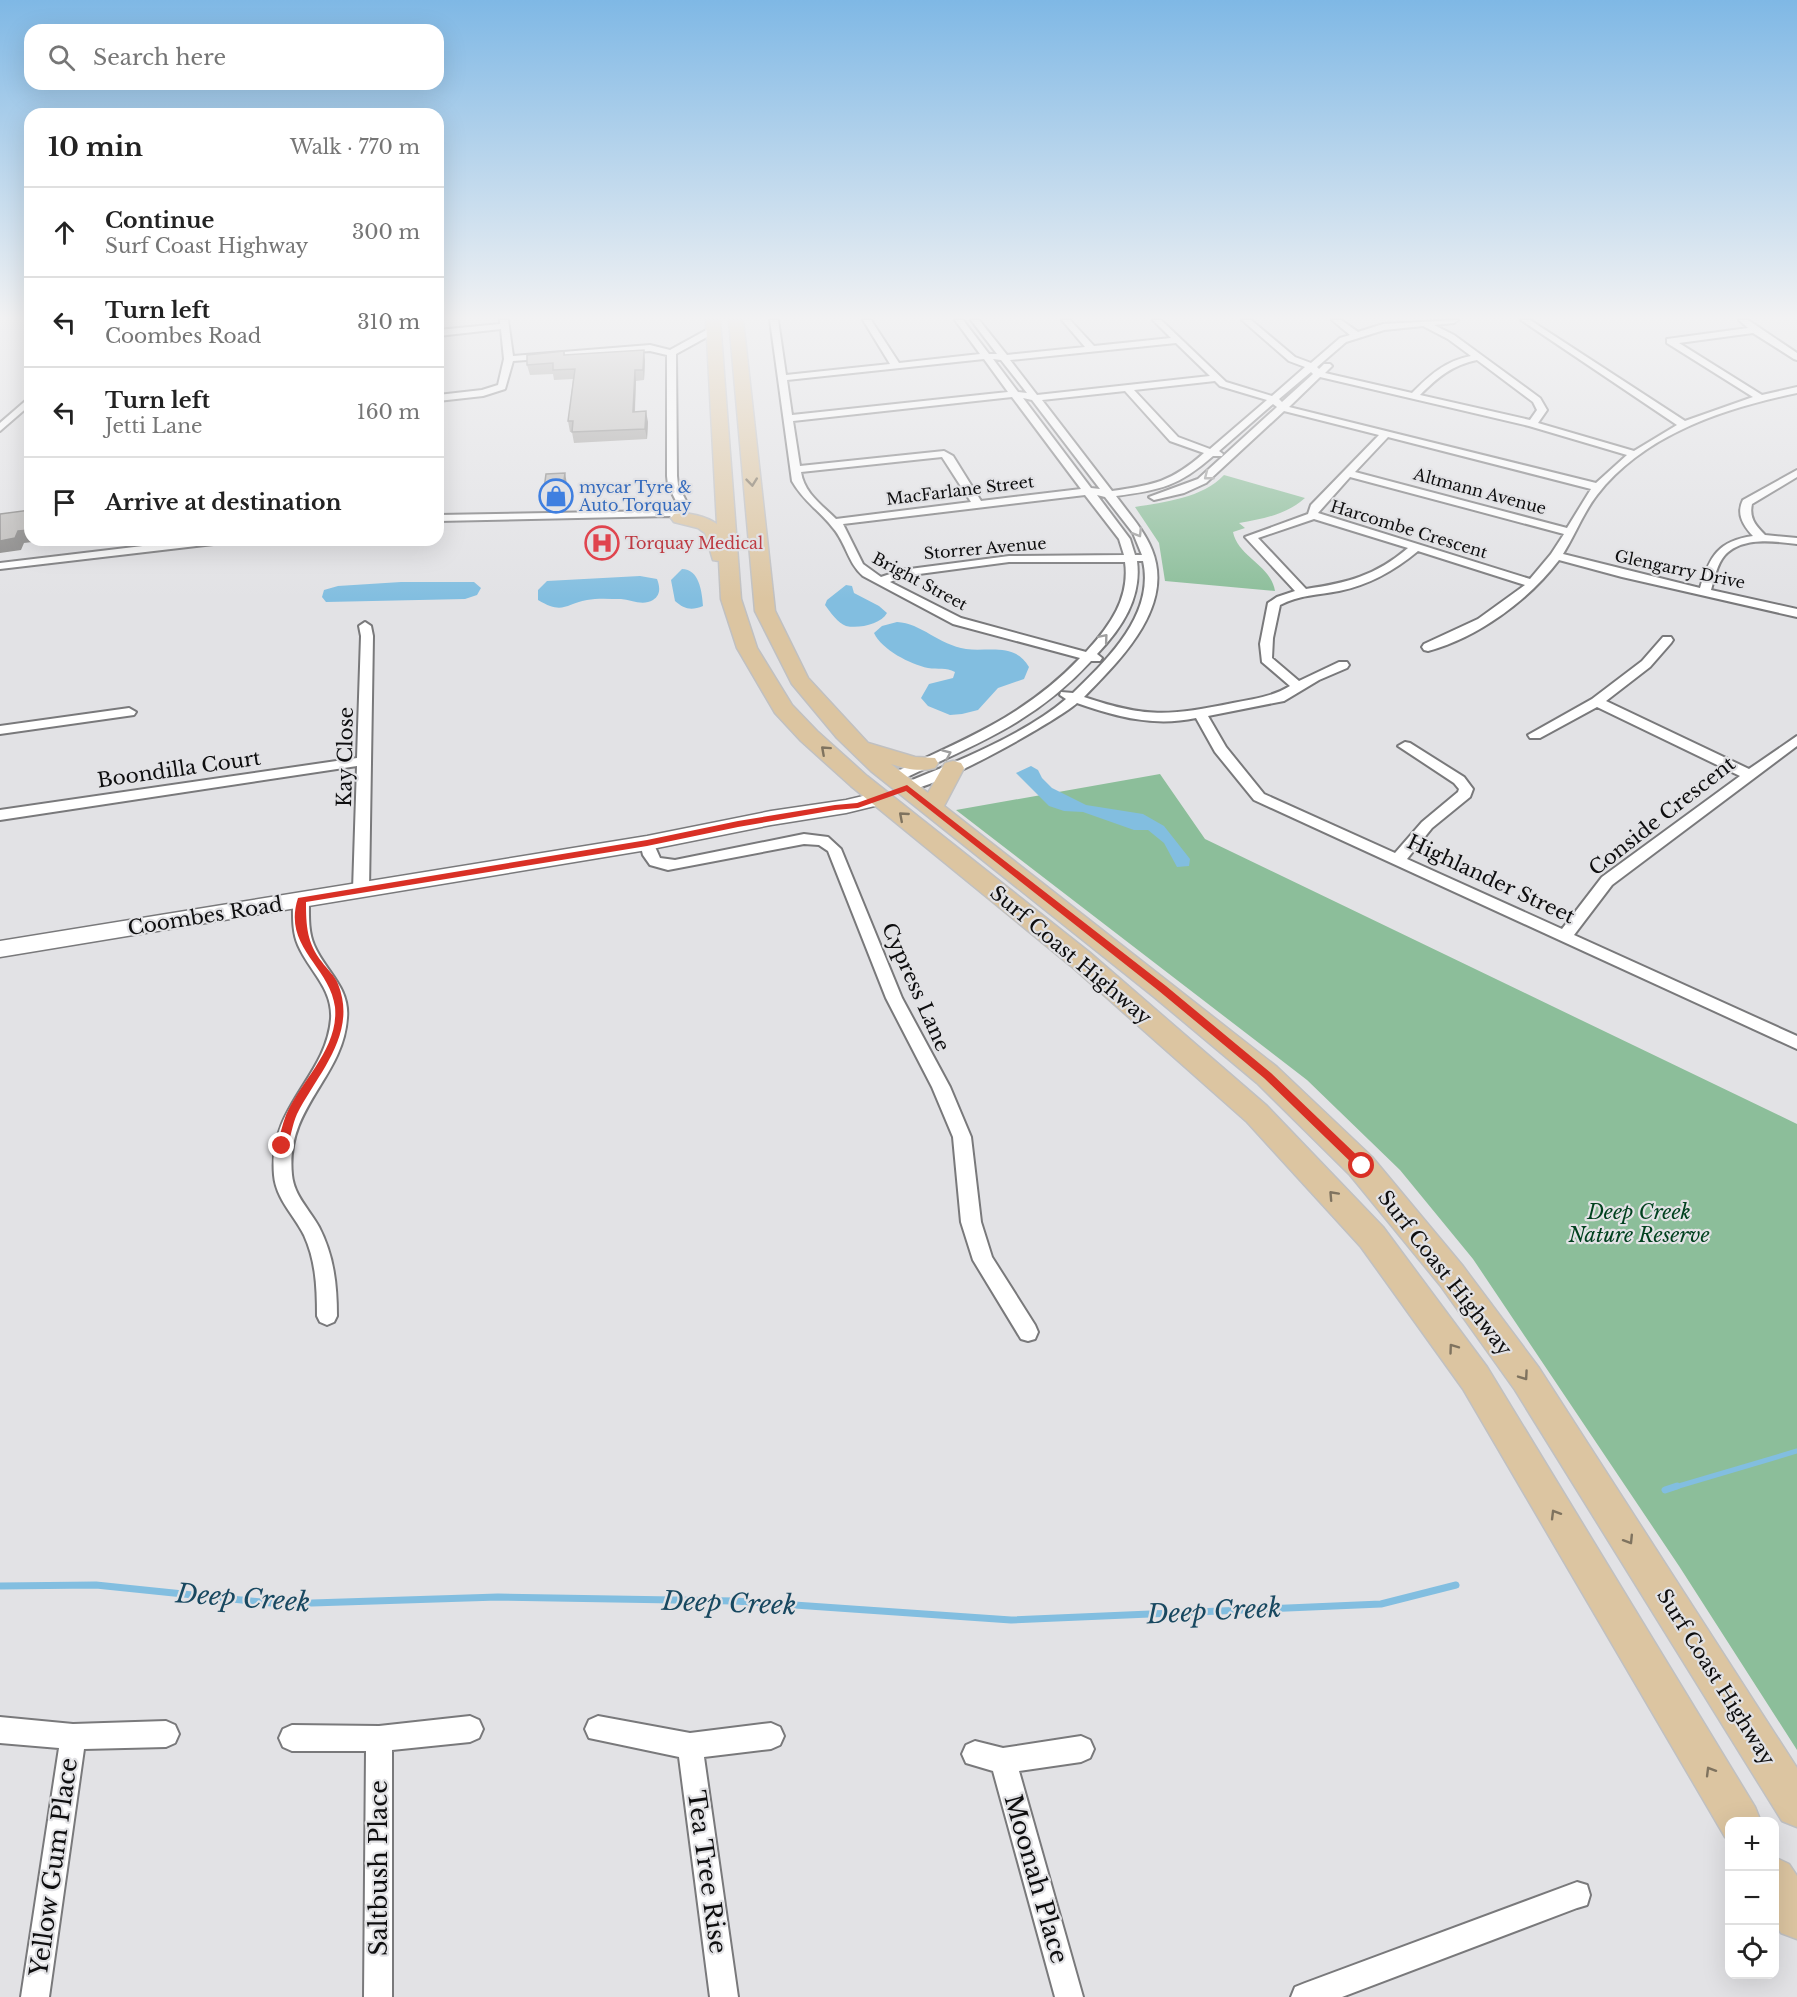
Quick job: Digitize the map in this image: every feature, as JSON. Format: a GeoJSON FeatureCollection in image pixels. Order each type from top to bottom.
{"type":"FeatureCollection","features":[{"type":"Feature","properties":{"kind":"main road","name":"Surf Coast Highway"},"geometry":{"type":"LineString","coordinates":[[718,413],[728,578],[738,622],[747,648],[783,708],[809,736],[887,788],[1093,952],[1268,1075],[1362,1166],[1451,1275],[1527,1379],[1797,1806]]}},
{"type":"Feature","properties":{"kind":"main road","name":"Surf Coast Highway"},"geometry":{"type":"LineString","coordinates":[[745,413],[765,611],[799,680],[860,748],[887,788],[932,807],[1093,952],[1257,1114],[1372,1237],[1475,1378],[1738,1817]]}},
{"type":"Feature","properties":{"kind":"main road"},"geometry":{"type":"LineString","coordinates":[[676,515],[698,521],[714,531],[717,536],[721,568],[728,578]]}},
{"type":"Feature","properties":{"kind":"main road"},"geometry":{"type":"LineString","coordinates":[[860,748],[914,764],[927,763]]}},
{"type":"Feature","properties":{"kind":"main road"},"geometry":{"type":"LineString","coordinates":[[932,807],[953,768]]}},
{"type":"Feature","properties":{"kind":"main road"},"geometry":{"type":"LineString","coordinates":[[1779,1887],[1797,1917]]}},
{"type":"Feature","properties":{"kind":"street"},"geometry":{"type":"LineString","coordinates":[[0,428],[16,413]]}},
{"type":"Feature","properties":{"kind":"street"},"geometry":{"type":"LineString","coordinates":[[444,518],[676,515],[681,501],[673,485],[672,477],[673,413]]}},
{"type":"Feature","properties":{"kind":"street","name":"Bright Street"},"geometry":{"type":"LineString","coordinates":[[787,413],[795,470],[802,491],[835,522],[858,566],[880,581],[957,621],[1109,662]]}},
{"type":"Feature","properties":{"kind":"street"},"geometry":{"type":"LineString","coordinates":[[788,419],[841,413]]}},
{"type":"Feature","properties":{"kind":"street"},"geometry":{"type":"LineString","coordinates":[[887,788],[927,763],[963,747],[1014,719],[1054,690],[1088,656],[1116,623],[1129,598],[1132,584],[1130,558],[1124,539],[1030,413]]}},
{"type":"Feature","properties":{"kind":"street"},"geometry":{"type":"LineString","coordinates":[[887,788],[953,768],[1034,728],[1075,699],[1133,633],[1146,610],[1152,591],[1152,570],[1150,557],[1138,532],[1047,413]]}},
{"type":"Feature","properties":{"kind":"street"},"geometry":{"type":"LineString","coordinates":[[1150,413],[1174,439],[1184,445],[1230,457]]}},
{"type":"Feature","properties":{"kind":"street"},"geometry":{"type":"LineString","coordinates":[[1099,504],[1177,480],[1257,413]]}},
{"type":"Feature","properties":{"kind":"street"},"geometry":{"type":"LineString","coordinates":[[1113,498],[1165,495],[1191,487],[1213,473],[1277,413]]}},
{"type":"Feature","properties":{"kind":"street"},"geometry":{"type":"LineString","coordinates":[[1304,413],[1598,488]]}},
{"type":"Feature","properties":{"kind":"street"},"geometry":{"type":"LineString","coordinates":[[1486,413],[1634,454]]}},
{"type":"Feature","properties":{"kind":"street"},"geometry":{"type":"LineString","coordinates":[[1532,424],[1540,413]]}},
{"type":"Feature","properties":{"kind":"street"},"geometry":{"type":"LineString","coordinates":[[1667,413],[1684,424]]}},
{"type":"Feature","properties":{"kind":"street"},"geometry":{"type":"LineString","coordinates":[[1428,647],[1462,633],[1486,619],[1533,584],[1556,556],[1598,488],[1634,454],[1684,424],[1716,413]]}},
{"type":"Feature","properties":{"kind":"street","name":"Harcombe Crescent"},"geometry":{"type":"LineString","coordinates":[[1386,434],[1313,510],[1314,515],[1533,584]]}},
{"type":"Feature","properties":{"kind":"street"},"geometry":{"type":"LineString","coordinates":[[795,470],[944,454],[978,505]]}},
{"type":"Feature","properties":{"kind":"street","name":"Altmann Avenue"},"geometry":{"type":"LineString","coordinates":[[1348,473],[1569,532]]}},
{"type":"Feature","properties":{"kind":"street"},"geometry":{"type":"LineString","coordinates":[[1762,539],[1746,521],[1748,502],[1797,473]]}},
{"type":"Feature","properties":{"kind":"street","name":"MacFarlane Street"},"geometry":{"type":"LineString","coordinates":[[835,522],[1089,491],[1113,498]]}},
{"type":"Feature","properties":{"kind":"street"},"geometry":{"type":"LineString","coordinates":[[1303,593],[1251,537],[1314,515]]}},
{"type":"Feature","properties":{"kind":"street"},"geometry":{"type":"LineString","coordinates":[[1705,591],[1713,565],[1723,552],[1738,543],[1762,539],[1797,541]]}},
{"type":"Feature","properties":{"kind":"street"},"geometry":{"type":"LineString","coordinates":[[0,567],[173,546]]}},
{"type":"Feature","properties":{"kind":"street"},"geometry":{"type":"LineString","coordinates":[[1299,687],[1282,675],[1266,659],[1264,640],[1271,625],[1274,603],[1286,596],[1341,588],[1365,580],[1387,570],[1414,548]]}},
{"type":"Feature","properties":{"kind":"street","name":"Glengarry Drive"},"geometry":{"type":"LineString","coordinates":[[1556,556],[1647,580],[1797,613]]}},
{"type":"Feature","properties":{"kind":"street","name":"Storrer Avenue"},"geometry":{"type":"LineString","coordinates":[[880,581],[910,572],[1008,559],[1150,557]]}},
{"type":"Feature","properties":{"kind":"street","name":"Kay Close"},"geometry":{"type":"LineString","coordinates":[[361,890],[367,636],[365,626]]}},
{"type":"Feature","properties":{"kind":"street"},"geometry":{"type":"LineString","coordinates":[[1535,735],[1597,702],[1646,664],[1667,640]]}},
{"type":"Feature","properties":{"kind":"street"},"geometry":{"type":"LineString","coordinates":[[1054,690],[1119,713],[1154,718],[1201,715],[1279,698],[1314,677],[1343,665]]}},
{"type":"Feature","properties":{"kind":"street"},"geometry":{"type":"LineString","coordinates":[[1597,702],[1750,775]]}},
{"type":"Feature","properties":{"kind":"street"},"geometry":{"type":"LineString","coordinates":[[0,730],[129,712]]}},
{"type":"Feature","properties":{"kind":"street","name":"Highlander Street"},"geometry":{"type":"LineString","coordinates":[[1201,715],[1220,749],[1259,797],[1797,1043]]}},
{"type":"Feature","properties":{"kind":"street","name":"Conside Crescent"},"geometry":{"type":"LineString","coordinates":[[1564,937],[1606,881],[1797,740]]}},
{"type":"Feature","properties":{"kind":"street"},"geometry":{"type":"LineString","coordinates":[[1398,859],[1427,825],[1465,794],[1466,789],[1459,780],[1405,746]]}},
{"type":"Feature","properties":{"kind":"street","name":"Boondilla Court"},"geometry":{"type":"LineString","coordinates":[[0,815],[363,761]]}},
{"type":"Feature","properties":{"kind":"street","name":"Coombes Road"},"geometry":{"type":"LineString","coordinates":[[0,949],[647,843],[835,807],[858,806],[887,788]]}},
{"type":"Feature","properties":{"kind":"street","name":"Cypress Lane"},"geometry":{"type":"LineString","coordinates":[[647,843],[651,859],[657,863],[675,866],[804,839],[823,840],[834,849],[894,998],[941,1087],[962,1137],[968,1170],[971,1222],[983,1260],[1028,1332]]}},
{"type":"Feature","properties":{"kind":"street"},"geometry":{"type":"LineString","coordinates":[[301,900],[301,928],[304,941],[333,984],[340,1008],[330,1053],[300,1099],[285,1131],[282,1146],[283,1177],[292,1204],[310,1229],[325,1262],[327,1316]]}},
{"type":"Feature","properties":{"kind":"street"},"geometry":{"type":"LineString","coordinates":[[292,1738],[379,1739],[470,1729]]}},
{"type":"Feature","properties":{"kind":"street"},"geometry":{"type":"LineString","coordinates":[[598,1729],[690,1746],[771,1736]]}},
{"type":"Feature","properties":{"kind":"street","name":"Yellow Gum Place"},"geometry":{"type":"LineString","coordinates":[[0,1730],[73,1737],[166,1734]]}},
{"type":"Feature","properties":{"kind":"street","name":"Yellow Gum Place"},"geometry":{"type":"LineString","coordinates":[[34,1997],[73,1737]]}},
{"type":"Feature","properties":{"kind":"street","name":"Saltbush Place"},"geometry":{"type":"LineString","coordinates":[[378,1997],[379,1739]]}},
{"type":"Feature","properties":{"kind":"street","name":"Tea Tree Rise"},"geometry":{"type":"LineString","coordinates":[[690,1746],[724,1997]]}},
{"type":"Feature","properties":{"kind":"street"},"geometry":{"type":"LineString","coordinates":[[975,1754],[1003,1761],[1081,1749]]}},
{"type":"Feature","properties":{"kind":"street","name":"Moonah Place"},"geometry":{"type":"LineString","coordinates":[[1003,1761],[1069,1997]]}},
{"type":"Feature","properties":{"kind":"street"},"geometry":{"type":"LineString","coordinates":[[1305,1997],[1577,1895]]}},
{"type":"Feature","properties":{"kind":"green space"},"geometry":{"type":"Polygon","coordinates":[[[1224,475],[1305,498],[1275,515],[1239,523],[1245,528],[1233,532],[1241,548],[1267,574],[1275,591],[1165,581],[1159,543],[1135,507],[1194,494],[1215,483],[1224,475]]]}},
{"type":"Feature","properties":{"kind":"green space","name":"Deep Creek Nature Reserve"},"geometry":{"type":"Polygon","coordinates":[[[1160,774],[1205,839],[1797,1124],[1797,1750],[1679,1566],[1473,1259],[1400,1170],[1307,1080],[956,810],[1160,774]]]}},
{"type":"Feature","properties":{"kind":"water"},"geometry":{"type":"Polygon","coordinates":[[[682,569],[688,570],[696,577],[703,606],[688,608],[675,601],[671,580],[682,569]]]}},
{"type":"Feature","properties":{"kind":"water"},"geometry":{"type":"Polygon","coordinates":[[[640,576],[657,579],[659,593],[649,602],[595,599],[559,608],[538,600],[538,590],[547,581],[640,576]]]}},
{"type":"Feature","properties":{"kind":"water"},"geometry":{"type":"Polygon","coordinates":[[[401,582],[474,582],[481,588],[477,595],[465,599],[326,602],[322,597],[324,590],[338,586],[401,582]]]}},
{"type":"Feature","properties":{"kind":"water"},"geometry":{"type":"Polygon","coordinates":[[[846,585],[852,586],[854,593],[879,606],[887,613],[884,617],[869,625],[851,627],[843,625],[825,605],[827,600],[846,585]]]}},
{"type":"Feature","properties":{"kind":"water"},"geometry":{"type":"Polygon","coordinates":[[[897,622],[914,626],[956,647],[1009,651],[1023,659],[1029,667],[1024,679],[998,688],[978,710],[950,715],[928,706],[921,698],[929,684],[953,678],[955,672],[913,663],[883,645],[874,633],[882,626],[897,622]]]}},
{"type":"Feature","properties":{"kind":"water"},"geometry":{"type":"Polygon","coordinates":[[[1031,766],[1038,770],[1052,788],[1086,805],[1143,814],[1164,826],[1190,859],[1189,866],[1177,867],[1164,843],[1148,830],[1134,830],[1083,812],[1064,811],[1049,806],[1016,773],[1031,766]]]}},
{"type":"Feature","properties":{"kind":"building"},"geometry":{"type":"Polygon","coordinates":[[[569,413],[646,413],[645,429],[572,432],[573,421],[568,421],[569,413]]]}},
{"type":"Feature","properties":{"kind":"building"},"geometry":{"type":"Polygon","coordinates":[[[565,473],[562,495],[543,496],[546,474],[565,473]]]}},
{"type":"Feature","properties":{"kind":"building"},"geometry":{"type":"Polygon","coordinates":[[[24,511],[24,530],[18,531],[15,538],[0,541],[0,514],[24,511]]]}},
{"type":"Feature","properties":{"kind":"waterway","name":"Deep Creek"},"geometry":{"type":"LineString","coordinates":[[1672,1488],[1797,1451]]}},
{"type":"Feature","properties":{"kind":"waterway","name":"Deep Creek"},"geometry":{"type":"LineString","coordinates":[[1665,1490],[1677,1486]]}},
{"type":"Feature","properties":{"kind":"waterway","name":"Deep Creek"},"geometry":{"type":"LineString","coordinates":[[0,1586],[96,1585],[281,1604],[498,1597],[735,1601],[1011,1620],[1381,1604],[1456,1585]]}},
{"type":"Feature","properties":{"kind":"place","name":"mycar Tyre & Auto Torquay"},"geometry":{"type":"Point","coordinates":[556,496]}},
{"type":"Feature","properties":{"kind":"place","name":"Torquay Medical"},"geometry":{"type":"Point","coordinates":[602,543]}},
{"type":"Feature","properties":{"kind":"route"},"geometry":{"type":"LineString","coordinates":[[282,1146],[291,1115],[330,1053],[339,1023],[338,995],[304,941],[301,928],[301,900],[647,843],[835,807],[858,806],[907,788],[1162,988],[1268,1075],[1362,1166]]}}]}
